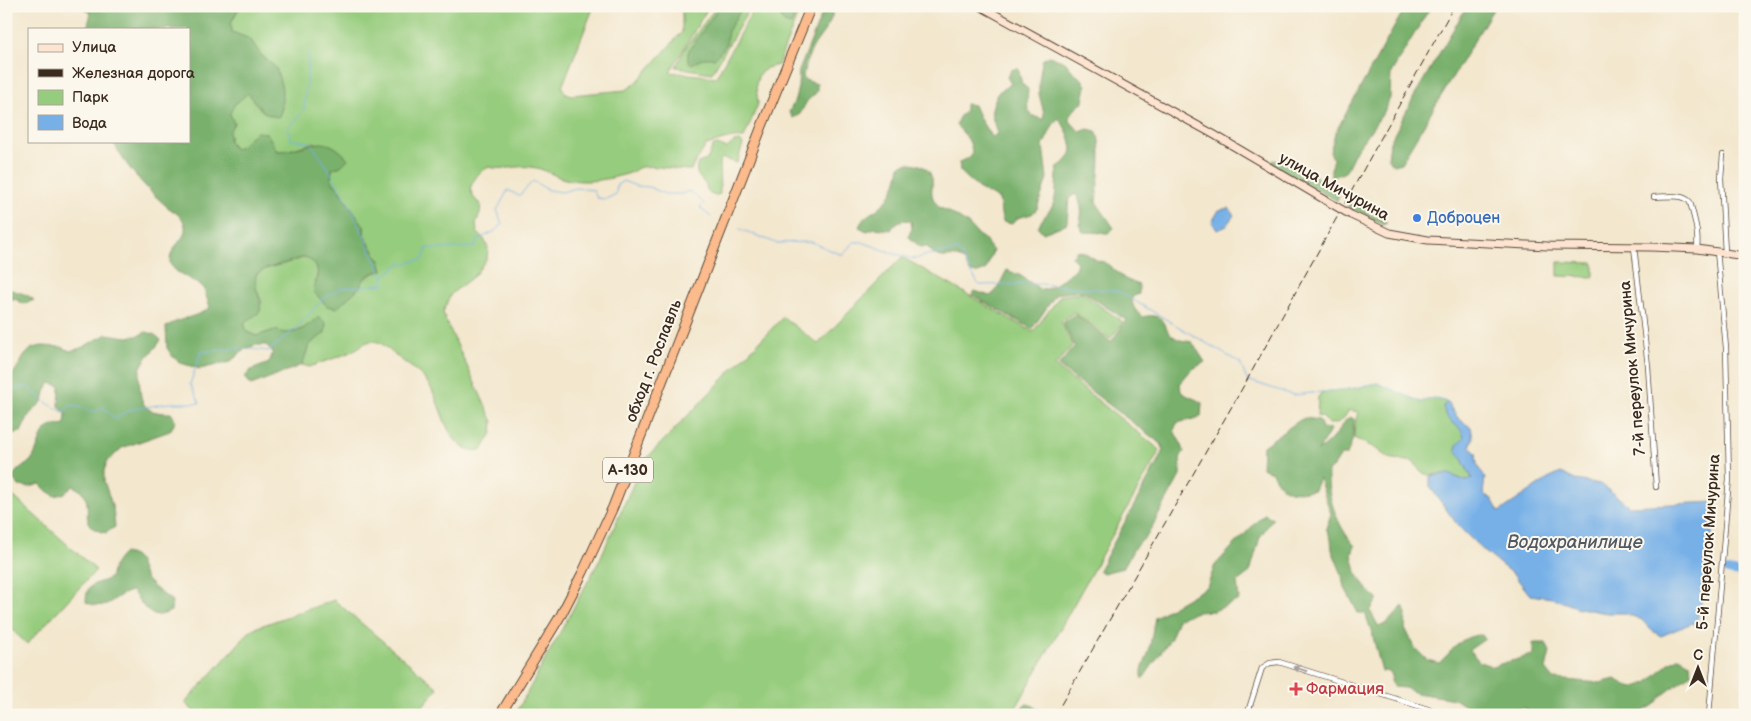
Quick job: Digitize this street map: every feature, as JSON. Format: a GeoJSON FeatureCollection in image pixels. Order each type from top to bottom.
{"type":"FeatureCollection","features":[{"type":"Feature","properties":{"kind":"highway","name":"обход г. Рославль"},"geometry":{"type":"LineString","coordinates":[[500,715],[560,615],[607,522],[811,6]]}},
{"type":"Feature","properties":{"kind":"main road","name":"улица Мичурина"},"geometry":{"type":"LineString","coordinates":[[980,6],[1213,134],[1351,215],[1389,232],[1428,240],[1548,246],[1697,249],[1745,256]]}},
{"type":"Feature","properties":{"kind":"street"},"geometry":{"type":"LineString","coordinates":[[1723,156],[1721,178],[1725,253]]}},
{"type":"Feature","properties":{"kind":"street"},"geometry":{"type":"LineString","coordinates":[[1654,197],[1687,198],[1690,202],[1697,229],[1697,249]]}},
{"type":"Feature","properties":{"kind":"street","name":"7-й переулок Мичурина"},"geometry":{"type":"LineString","coordinates":[[1634,247],[1647,358],[1656,487]]}},
{"type":"Feature","properties":{"kind":"street","name":"5-й переулок Мичурина"},"geometry":{"type":"LineString","coordinates":[[1709,715],[1729,479],[1726,348],[1717,251]]}},
{"type":"Feature","properties":{"kind":"street"},"geometry":{"type":"LineString","coordinates":[[1246,715],[1262,668],[1270,663],[1279,662],[1447,715]]}},
{"type":"Feature","properties":{"kind":"green space"},"geometry":{"type":"Polygon","coordinates":[[[79,6],[240,6],[231,22],[232,32],[250,39],[261,55],[276,68],[282,88],[282,108],[279,117],[268,115],[248,93],[234,105],[230,114],[234,123],[229,132],[229,142],[235,149],[257,132],[267,133],[277,151],[322,143],[339,150],[348,159],[341,166],[332,169],[331,179],[364,226],[364,236],[380,261],[383,270],[364,278],[360,287],[337,308],[327,306],[314,292],[317,268],[305,257],[265,269],[256,274],[255,280],[261,307],[260,312],[244,323],[247,332],[256,336],[275,330],[284,333],[295,332],[319,317],[326,323],[325,333],[309,345],[302,365],[251,385],[245,377],[251,370],[269,363],[273,352],[266,345],[256,345],[245,349],[230,362],[200,369],[181,363],[173,357],[167,348],[166,327],[205,311],[210,307],[203,287],[176,271],[170,264],[170,256],[183,237],[185,230],[184,222],[142,182],[129,167],[114,142],[190,142],[190,28],[87,28],[91,13],[79,6]]]}},
{"type":"Feature","properties":{"kind":"green space"},"geometry":{"type":"Polygon","coordinates":[[[240,6],[594,6],[562,87],[565,93],[571,95],[626,90],[635,84],[682,32],[682,13],[679,6],[709,6],[670,72],[716,77],[755,6],[784,6],[791,25],[799,6],[801,6],[778,65],[767,68],[759,74],[756,84],[758,104],[744,138],[730,139],[706,145],[691,170],[641,167],[620,176],[578,181],[566,179],[531,167],[489,167],[475,179],[470,189],[474,198],[481,205],[476,223],[477,232],[484,239],[488,248],[487,258],[475,275],[451,294],[443,312],[493,422],[492,433],[482,450],[470,450],[453,438],[434,394],[426,381],[414,369],[379,342],[368,342],[345,354],[309,367],[302,365],[309,345],[325,332],[304,328],[295,332],[284,333],[275,330],[256,336],[247,332],[244,323],[262,302],[255,282],[256,274],[262,271],[305,257],[314,262],[318,272],[315,282],[360,287],[369,276],[383,270],[380,261],[364,235],[364,226],[331,179],[332,169],[341,166],[315,142],[286,151],[277,151],[267,133],[249,137],[244,145],[235,149],[229,142],[229,132],[234,123],[229,114],[234,105],[248,92],[260,109],[276,68],[261,55],[250,39],[232,33],[231,23],[240,6]]]}},
{"type":"Feature","properties":{"kind":"green space"},"geometry":{"type":"Polygon","coordinates":[[[717,6],[751,6],[712,73],[676,67],[686,47],[717,6]]]}},
{"type":"Feature","properties":{"kind":"green space"},"geometry":{"type":"Polygon","coordinates":[[[720,6],[743,6],[728,31],[726,45],[715,58],[705,58],[691,64],[688,57],[689,50],[720,6]]]}},
{"type":"Feature","properties":{"kind":"green space"},"geometry":{"type":"Polygon","coordinates":[[[784,6],[799,6],[791,25],[784,23],[781,18],[784,6]]]}},
{"type":"Feature","properties":{"kind":"green space"},"geometry":{"type":"Polygon","coordinates":[[[825,6],[833,6],[833,12],[826,29],[812,49],[803,77],[805,80],[817,84],[817,92],[807,101],[800,114],[793,118],[789,112],[795,100],[799,71],[825,6]]]}},
{"type":"Feature","properties":{"kind":"green space"},"geometry":{"type":"Polygon","coordinates":[[[1406,6],[1431,6],[1391,73],[1390,98],[1384,112],[1356,150],[1345,172],[1331,178],[1333,159],[1330,152],[1335,133],[1406,6]]]}},
{"type":"Feature","properties":{"kind":"green space"},"geometry":{"type":"Polygon","coordinates":[[[1467,6],[1495,6],[1401,163],[1393,165],[1388,158],[1390,142],[1416,93],[1467,6]]]}},
{"type":"Feature","properties":{"kind":"green space"},"geometry":{"type":"Polygon","coordinates":[[[1049,56],[1065,62],[1082,79],[1086,86],[1083,102],[1071,113],[1070,121],[1080,132],[1088,129],[1096,131],[1100,146],[1100,166],[1096,202],[1114,228],[1108,233],[1083,232],[1079,225],[1081,209],[1076,194],[1069,198],[1067,223],[1043,233],[1038,227],[1054,202],[1058,167],[1068,159],[1072,147],[1064,125],[1058,118],[1043,146],[1047,178],[1037,209],[1032,214],[1017,218],[1012,224],[1003,222],[999,199],[978,188],[960,171],[959,162],[967,159],[972,154],[969,142],[956,125],[959,117],[965,112],[965,104],[974,105],[992,138],[997,133],[992,118],[992,107],[997,93],[1011,84],[1007,77],[1011,70],[1018,68],[1022,84],[1028,89],[1027,105],[1030,113],[1033,116],[1044,119],[1039,94],[1039,81],[1042,60],[1049,56]]]}},
{"type":"Feature","properties":{"kind":"green space"},"geometry":{"type":"Polygon","coordinates":[[[740,141],[743,144],[737,163],[722,158],[719,162],[720,194],[710,194],[697,173],[698,163],[707,160],[713,146],[718,145],[727,148],[734,142],[740,141]]]}},
{"type":"Feature","properties":{"kind":"green space"},"geometry":{"type":"Polygon","coordinates":[[[1275,160],[1316,176],[1324,186],[1335,189],[1339,195],[1337,201],[1273,165],[1272,161],[1275,160]]]}},
{"type":"Feature","properties":{"kind":"green space"},"geometry":{"type":"Polygon","coordinates":[[[908,163],[919,165],[929,171],[935,202],[940,208],[968,224],[984,239],[993,251],[986,270],[978,273],[970,272],[965,262],[960,258],[937,256],[928,247],[920,247],[908,236],[912,229],[911,221],[900,221],[891,230],[875,228],[867,231],[859,227],[863,219],[886,201],[898,177],[900,166],[908,163]]]}},
{"type":"Feature","properties":{"kind":"green space"},"geometry":{"type":"Polygon","coordinates":[[[1359,204],[1367,213],[1387,222],[1384,225],[1366,217],[1347,206],[1359,204]]]}},
{"type":"Feature","properties":{"kind":"green space"},"geometry":{"type":"Polygon","coordinates":[[[1077,250],[1098,261],[1105,262],[1125,279],[1139,285],[1139,294],[1132,297],[1133,306],[1137,312],[1142,317],[1156,316],[1176,338],[1192,342],[1205,362],[1191,370],[1180,383],[1181,392],[1202,403],[1201,417],[1177,423],[1174,430],[1184,451],[1180,458],[1181,474],[1147,536],[1135,547],[1123,568],[1103,573],[1099,570],[1164,450],[1161,444],[1058,366],[1075,346],[1063,323],[1075,314],[1111,342],[1126,320],[1082,291],[1056,294],[1032,329],[972,295],[975,291],[990,296],[996,291],[1007,270],[1021,276],[1041,290],[1052,287],[1074,271],[1077,263],[1072,257],[1077,250]]]}},
{"type":"Feature","properties":{"kind":"green space"},"geometry":{"type":"Polygon","coordinates":[[[902,257],[1033,332],[1060,296],[1082,293],[1123,322],[1110,339],[1074,312],[1061,322],[1073,345],[1055,366],[1160,450],[1012,715],[515,715],[599,561],[643,462],[783,317],[818,344],[902,257]]]}},
{"type":"Feature","properties":{"kind":"green space"},"geometry":{"type":"Polygon","coordinates":[[[1558,262],[1594,263],[1594,277],[1558,276],[1558,262]]]}},
{"type":"Feature","properties":{"kind":"green space"},"geometry":{"type":"Polygon","coordinates":[[[6,288],[27,295],[34,300],[24,304],[15,299],[6,299],[6,288]]]}},
{"type":"Feature","properties":{"kind":"green space"},"geometry":{"type":"Polygon","coordinates":[[[146,332],[154,334],[161,340],[146,358],[141,368],[139,382],[142,401],[148,409],[171,413],[176,421],[170,431],[122,448],[107,462],[104,471],[104,481],[113,508],[115,527],[106,533],[97,530],[88,522],[86,500],[83,493],[73,486],[65,493],[55,496],[40,484],[30,487],[19,486],[12,478],[17,471],[32,459],[46,430],[53,426],[65,424],[66,414],[59,406],[60,386],[50,383],[43,401],[29,415],[21,432],[6,433],[6,382],[32,348],[42,346],[62,347],[70,351],[81,348],[107,334],[127,337],[137,336],[146,332]]]}},
{"type":"Feature","properties":{"kind":"green space"},"geometry":{"type":"Polygon","coordinates":[[[1377,383],[1421,402],[1433,398],[1448,402],[1443,406],[1464,434],[1464,438],[1457,445],[1456,450],[1472,478],[1466,481],[1444,474],[1430,475],[1423,473],[1414,462],[1388,458],[1375,448],[1354,438],[1358,412],[1349,410],[1341,421],[1332,424],[1328,424],[1323,417],[1317,416],[1318,397],[1322,392],[1350,389],[1377,383]]]}},
{"type":"Feature","properties":{"kind":"green space"},"geometry":{"type":"Polygon","coordinates":[[[1350,417],[1354,419],[1353,438],[1347,455],[1341,455],[1334,466],[1328,471],[1329,490],[1338,521],[1355,546],[1352,554],[1356,572],[1368,591],[1378,599],[1370,611],[1379,627],[1387,623],[1403,606],[1406,614],[1405,628],[1415,648],[1427,660],[1439,663],[1463,640],[1482,635],[1485,639],[1469,650],[1480,662],[1494,667],[1533,655],[1533,643],[1546,643],[1550,652],[1546,669],[1554,679],[1600,683],[1615,679],[1632,688],[1647,683],[1669,663],[1679,657],[1690,663],[1691,674],[1663,695],[1654,705],[1637,715],[1534,715],[1528,713],[1525,708],[1507,711],[1493,707],[1470,709],[1455,699],[1416,693],[1405,688],[1394,687],[1391,681],[1392,674],[1386,671],[1382,672],[1365,613],[1358,613],[1345,588],[1326,528],[1331,514],[1319,478],[1314,490],[1294,492],[1284,488],[1272,472],[1262,468],[1263,446],[1300,420],[1305,418],[1319,420],[1322,428],[1331,429],[1318,451],[1326,445],[1350,417]]]}},
{"type":"Feature","properties":{"kind":"green space"},"geometry":{"type":"Polygon","coordinates":[[[13,496],[96,570],[27,644],[6,624],[6,500],[13,496]]]}},
{"type":"Feature","properties":{"kind":"green space"},"geometry":{"type":"Polygon","coordinates":[[[1264,514],[1273,518],[1260,537],[1250,572],[1237,582],[1239,600],[1214,611],[1196,612],[1178,619],[1171,638],[1142,680],[1142,670],[1149,651],[1155,617],[1207,587],[1215,565],[1264,514]]]}},
{"type":"Feature","properties":{"kind":"green space"},"geometry":{"type":"Polygon","coordinates":[[[124,553],[135,557],[148,581],[172,601],[171,611],[158,615],[153,614],[144,607],[132,591],[105,604],[94,605],[86,602],[86,596],[90,587],[110,578],[115,564],[124,553]]]}},
{"type":"Feature","properties":{"kind":"green space"},"geometry":{"type":"Polygon","coordinates":[[[334,600],[438,688],[415,715],[198,715],[185,703],[252,629],[334,600]]]}},
{"type":"Feature","properties":{"kind":"green space"},"geometry":{"type":"Polygon","coordinates":[[[1027,704],[1034,706],[1040,712],[1040,715],[1017,715],[1021,708],[1027,704]]]}},
{"type":"Feature","properties":{"kind":"green space"},"geometry":{"type":"Polygon","coordinates":[[[446,708],[456,708],[457,715],[424,715],[429,710],[438,713],[446,708]]]}},
{"type":"Feature","properties":{"kind":"water"},"geometry":{"type":"Polygon","coordinates":[[[1229,208],[1234,215],[1225,227],[1217,230],[1212,222],[1219,210],[1229,208]]]}},
{"type":"Feature","properties":{"kind":"water","name":"Водохранилище"},"geometry":{"type":"Polygon","coordinates":[[[1448,402],[1457,416],[1471,427],[1473,438],[1470,447],[1476,453],[1477,464],[1485,477],[1483,494],[1492,499],[1499,512],[1548,479],[1561,473],[1575,480],[1601,484],[1629,506],[1715,502],[1709,568],[1696,625],[1692,623],[1661,636],[1651,630],[1642,620],[1625,613],[1607,613],[1579,608],[1552,598],[1530,595],[1515,576],[1485,552],[1459,527],[1430,487],[1430,476],[1449,474],[1466,481],[1472,478],[1456,450],[1457,445],[1464,438],[1460,429],[1450,421],[1445,413],[1443,406],[1448,402]]]}},
{"type":"Feature","properties":{"kind":"waterway"},"geometry":{"type":"LineString","coordinates":[[309,54],[304,110],[287,129],[292,140],[310,142],[328,168],[349,204],[383,276]]}},
{"type":"Feature","properties":{"kind":"waterway"},"geometry":{"type":"LineString","coordinates":[[6,392],[27,386],[47,403],[63,412],[72,405],[95,412],[103,407],[115,419],[130,410],[168,403],[200,403],[190,384],[201,352],[242,348],[269,351],[295,329],[323,299],[341,288],[384,284],[383,277],[399,264],[423,260],[427,248],[475,247],[477,240],[495,231],[502,224],[497,210],[508,190],[519,196],[533,181],[548,190],[562,192],[576,188],[593,190],[597,198],[606,199],[616,194],[617,185],[623,181],[636,186],[649,187],[665,194],[681,194],[689,191],[704,203],[700,208],[711,217]]}},
{"type":"Feature","properties":{"kind":"waterway"},"geometry":{"type":"LineString","coordinates":[[740,229],[776,243],[811,242],[840,254],[844,254],[853,242],[862,242],[915,259],[958,250],[979,285],[1041,284],[1118,291],[1240,363],[1247,380],[1293,395],[1350,389],[1377,383],[1421,402],[1433,398],[1448,402]]}},
{"type":"Feature","properties":{"kind":"waterway"},"geometry":{"type":"LineString","coordinates":[[1728,571],[1745,574]]}},
{"type":"Feature","properties":{"kind":"railway"},"geometry":{"type":"LineString","coordinates":[[1055,715],[1247,380],[1454,6]]}},
{"type":"Feature","properties":{"kind":"place","name":"Доброцен"},"geometry":{"type":"Point","coordinates":[1417,218]}},
{"type":"Feature","properties":{"kind":"place","name":"Фармация"},"geometry":{"type":"Point","coordinates":[1296,689]}}]}
